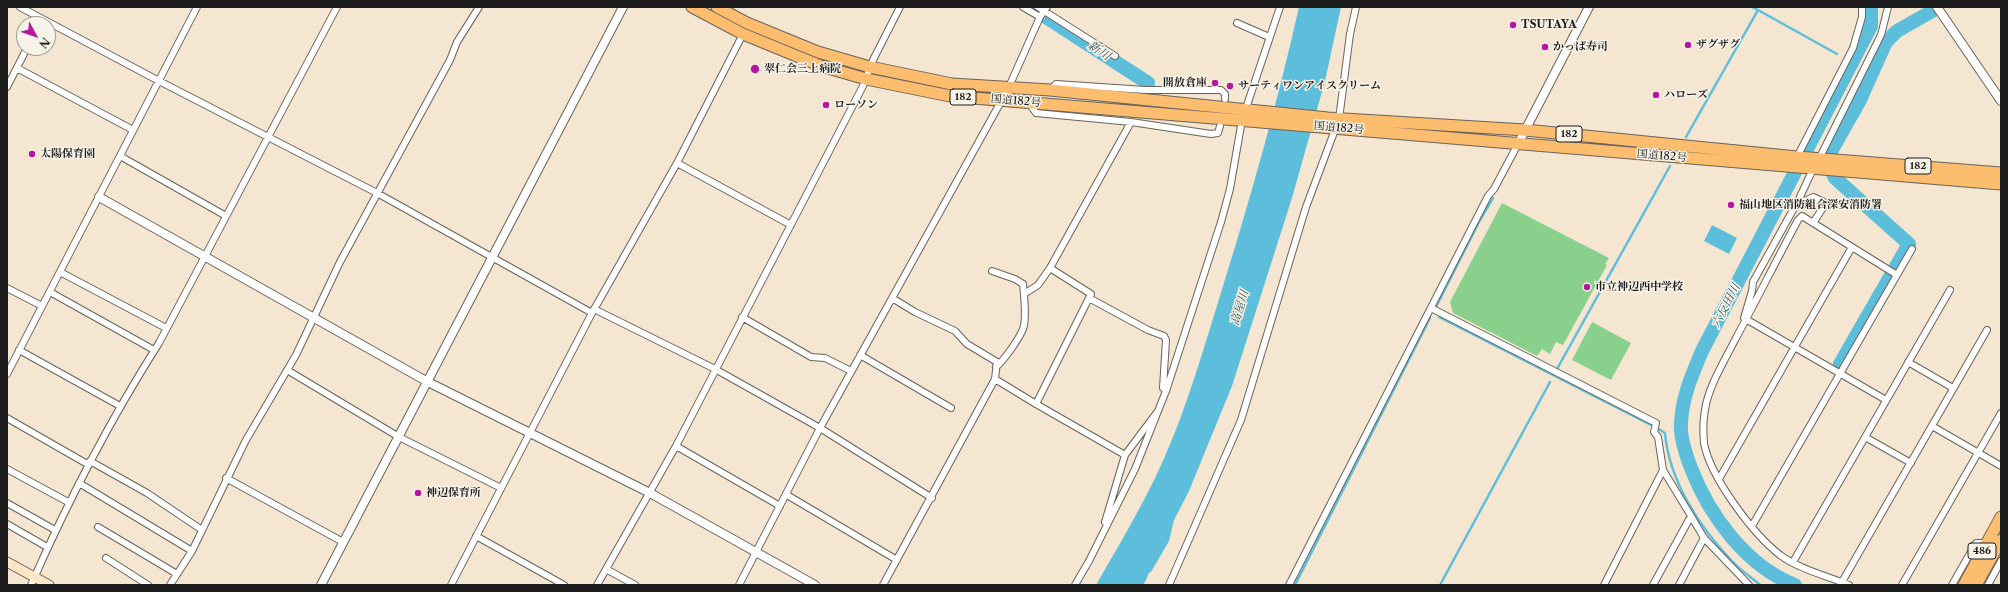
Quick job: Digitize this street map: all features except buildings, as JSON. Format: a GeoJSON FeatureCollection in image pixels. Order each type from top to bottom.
{"type":"FeatureCollection","features":[{"type":"Feature","properties":{"kind":"highway","name":"国道182号"},"geometry":{"type":"LineString","coordinates":[[692,7],[743,34],[821,66],[866,78],[950,96],[1247,115]]}},
{"type":"Feature","properties":{"kind":"highway","name":"国道182号"},"geometry":{"type":"LineString","coordinates":[[717,7],[747,23],[818,52],[870,67],[952,84],[1008,89],[1050,90],[1247,115],[1518,144],[1797,160]]}},
{"type":"Feature","properties":{"kind":"highway","name":"国道182号"},"geometry":{"type":"LineString","coordinates":[[1332,123],[1525,130],[1797,160],[1838,171],[2001,184]]}},
{"type":"Feature","properties":{"kind":"highway","name":"国道182号"},"geometry":{"type":"LineString","coordinates":[[1816,164],[1834,160],[2001,173]]}},
{"type":"Feature","properties":{"kind":"highway","name":"486"},"geometry":{"type":"LineString","coordinates":[[1976,585],[1996,547],[2001,517]]}},
{"type":"Feature","properties":{"kind":"highway","name":"486"},"geometry":{"type":"LineString","coordinates":[[1964,585],[1996,547]]}},
{"type":"Feature","properties":{"kind":"main road"},"geometry":{"type":"LineString","coordinates":[[7,562],[33,581],[49,585]]}},
{"type":"Feature","properties":{"kind":"street"},"geometry":{"type":"LineString","coordinates":[[20,7],[33,16]]}},
{"type":"Feature","properties":{"kind":"street"},"geometry":{"type":"LineString","coordinates":[[7,374],[197,7]]}},
{"type":"Feature","properties":{"kind":"street"},"geometry":{"type":"LineString","coordinates":[[33,581],[47,547],[78,483],[120,406],[166,328],[337,7]]}},
{"type":"Feature","properties":{"kind":"street"},"geometry":{"type":"LineString","coordinates":[[170,585],[192,550],[226,478],[246,440],[287,370],[377,193],[450,60],[457,42],[479,7]]}},
{"type":"Feature","properties":{"kind":"street"},"geometry":{"type":"LineString","coordinates":[[321,585],[623,7]]}},
{"type":"Feature","properties":{"kind":"street"},"geometry":{"type":"LineString","coordinates":[[598,585],[676,446],[791,225],[866,78],[900,7]]}},
{"type":"Feature","properties":{"kind":"street"},"geometry":{"type":"LineString","coordinates":[[1023,7],[1040,17]]}},
{"type":"Feature","properties":{"kind":"street"},"geometry":{"type":"LineString","coordinates":[[1038,7],[1046,9],[1115,56]]}},
{"type":"Feature","properties":{"kind":"street"},"geometry":{"type":"LineString","coordinates":[[1075,585],[1135,469],[1166,391],[1221,222],[1247,115],[1269,37],[1280,7]]}},
{"type":"Feature","properties":{"kind":"street"},"geometry":{"type":"LineString","coordinates":[[1169,585],[1241,420],[1332,123],[1356,7]]}},
{"type":"Feature","properties":{"kind":"street"},"geometry":{"type":"LineString","coordinates":[[1289,585],[1488,196],[1494,189],[1589,7]]}},
{"type":"Feature","properties":{"kind":"street"},"geometry":{"type":"LineString","coordinates":[[1797,160],[1853,48],[1862,17],[1862,7]]}},
{"type":"Feature","properties":{"kind":"street"},"geometry":{"type":"LineString","coordinates":[[1886,400],[1744,318],[1752,291],[1752,282],[1799,199],[1881,35],[1888,7]]}},
{"type":"Feature","properties":{"kind":"street"},"geometry":{"type":"LineString","coordinates":[[1937,7],[2001,101]]}},
{"type":"Feature","properties":{"kind":"street"},"geometry":{"type":"LineString","coordinates":[[739,585],[820,428],[1008,89],[1040,17],[1046,9]]}},
{"type":"Feature","properties":{"kind":"street"},"geometry":{"type":"LineString","coordinates":[[1237,23],[1269,37]]}},
{"type":"Feature","properties":{"kind":"street"},"geometry":{"type":"LineString","coordinates":[[56,29],[377,193],[493,258],[593,311],[715,369],[820,428],[932,498]]}},
{"type":"Feature","properties":{"kind":"street"},"geometry":{"type":"LineString","coordinates":[[451,585],[593,311],[677,163],[743,34]]}},
{"type":"Feature","properties":{"kind":"street"},"geometry":{"type":"LineString","coordinates":[[7,87],[23,56]]}},
{"type":"Feature","properties":{"kind":"street"},"geometry":{"type":"LineString","coordinates":[[17,68],[133,130]]}},
{"type":"Feature","properties":{"kind":"street"},"geometry":{"type":"LineString","coordinates":[[1050,90],[1056,84],[1144,90],[1221,90],[1225,94],[1225,98]]}},
{"type":"Feature","properties":{"kind":"street"},"geometry":{"type":"LineString","coordinates":[[1028,102],[1036,113],[1131,122],[1211,134],[1218,133],[1220,126]]}},
{"type":"Feature","properties":{"kind":"street"},"geometry":{"type":"LineString","coordinates":[[1024,294],[1038,285],[1066,243],[1131,122]]}},
{"type":"Feature","properties":{"kind":"street"},"geometry":{"type":"LineString","coordinates":[[120,156],[226,216]]}},
{"type":"Feature","properties":{"kind":"street"},"geometry":{"type":"LineString","coordinates":[[677,163],[791,225]]}},
{"type":"Feature","properties":{"kind":"street"},"geometry":{"type":"LineString","coordinates":[[99,197],[428,382],[650,494],[815,585]]}},
{"type":"Feature","properties":{"kind":"street"},"geometry":{"type":"LineString","coordinates":[[1799,199],[1805,201],[1813,197],[1826,203],[1813,223]]}},
{"type":"Feature","properties":{"kind":"street"},"geometry":{"type":"LineString","coordinates":[[1849,585],[1781,556],[1769,545],[1733,503],[1719,479],[1704,444],[1703,427],[1705,408],[1725,361],[1746,319],[1798,220],[1802,216],[1894,273]]}},
{"type":"Feature","properties":{"kind":"street"},"geometry":{"type":"LineString","coordinates":[[1719,479],[1852,247]]}},
{"type":"Feature","properties":{"kind":"street"},"geometry":{"type":"LineString","coordinates":[[1752,526],[1840,373],[1894,273],[1912,249]]}},
{"type":"Feature","properties":{"kind":"street"},"geometry":{"type":"LineString","coordinates":[[1036,404],[1091,294],[1050,268]]}},
{"type":"Feature","properties":{"kind":"street"},"geometry":{"type":"LineString","coordinates":[[992,271],[1015,278],[1023,284],[1024,294],[1024,328],[1002,361],[996,367]]}},
{"type":"Feature","properties":{"kind":"street"},"geometry":{"type":"LineString","coordinates":[[60,272],[166,328]]}},
{"type":"Feature","properties":{"kind":"street"},"geometry":{"type":"LineString","coordinates":[[7,288],[42,306]]}},
{"type":"Feature","properties":{"kind":"street"},"geometry":{"type":"LineString","coordinates":[[1793,562],[1950,290]]}},
{"type":"Feature","properties":{"kind":"street"},"geometry":{"type":"LineString","coordinates":[[50,292],[154,350]]}},
{"type":"Feature","properties":{"kind":"street"},"geometry":{"type":"LineString","coordinates":[[883,585],[932,498],[995,379],[997,362],[968,344],[955,331],[915,312],[892,298]]}},
{"type":"Feature","properties":{"kind":"street"},"geometry":{"type":"LineString","coordinates":[[1088,298],[1148,330],[1164,336],[1166,340],[1163,388],[1166,391]]}},
{"type":"Feature","properties":{"kind":"street"},"geometry":{"type":"LineString","coordinates":[[1431,308],[1656,423],[1654,432],[1658,437],[1663,470],[1704,538],[1749,585]]}},
{"type":"Feature","properties":{"kind":"street"},"geometry":{"type":"LineString","coordinates":[[742,317],[811,357],[825,358],[851,372]]}},
{"type":"Feature","properties":{"kind":"street"},"geometry":{"type":"LineString","coordinates":[[1842,582],[1987,330]]}},
{"type":"Feature","properties":{"kind":"street"},"geometry":{"type":"LineString","coordinates":[[19,350],[120,406]]}},
{"type":"Feature","properties":{"kind":"street"},"geometry":{"type":"LineString","coordinates":[[860,355],[951,408]]}},
{"type":"Feature","properties":{"kind":"street"},"geometry":{"type":"LineString","coordinates":[[1908,362],[1953,388]]}},
{"type":"Feature","properties":{"kind":"street"},"geometry":{"type":"LineString","coordinates":[[287,370],[399,437],[501,488]]}},
{"type":"Feature","properties":{"kind":"street"},"geometry":{"type":"LineString","coordinates":[[995,379],[1125,455]]}},
{"type":"Feature","properties":{"kind":"street"},"geometry":{"type":"LineString","coordinates":[[1106,526],[1105,523],[1125,455],[1155,412],[1159,410]]}},
{"type":"Feature","properties":{"kind":"street"},"geometry":{"type":"LineString","coordinates":[[1902,585],[2001,413]]}},
{"type":"Feature","properties":{"kind":"street"},"geometry":{"type":"LineString","coordinates":[[7,418],[147,493],[202,530]]}},
{"type":"Feature","properties":{"kind":"street"},"geometry":{"type":"LineString","coordinates":[[1932,426],[2001,466]]}},
{"type":"Feature","properties":{"kind":"street"},"geometry":{"type":"LineString","coordinates":[[1865,437],[1911,463]]}},
{"type":"Feature","properties":{"kind":"street"},"geometry":{"type":"LineString","coordinates":[[676,446],[780,506]]}},
{"type":"Feature","properties":{"kind":"street"},"geometry":{"type":"LineString","coordinates":[[7,468],[68,502]]}},
{"type":"Feature","properties":{"kind":"street"},"geometry":{"type":"LineString","coordinates":[[1604,585],[1663,470]]}},
{"type":"Feature","properties":{"kind":"street"},"geometry":{"type":"LineString","coordinates":[[226,478],[343,542]]}},
{"type":"Feature","properties":{"kind":"street"},"geometry":{"type":"LineString","coordinates":[[78,483],[192,550]]}},
{"type":"Feature","properties":{"kind":"street"},"geometry":{"type":"LineString","coordinates":[[786,495],[897,560]]}},
{"type":"Feature","properties":{"kind":"street"},"geometry":{"type":"LineString","coordinates":[[7,503],[55,530]]}},
{"type":"Feature","properties":{"kind":"street"},"geometry":{"type":"LineString","coordinates":[[1653,585],[1690,516]]}},
{"type":"Feature","properties":{"kind":"street"},"geometry":{"type":"LineString","coordinates":[[7,524],[47,547]]}},
{"type":"Feature","properties":{"kind":"street"},"geometry":{"type":"LineString","coordinates":[[98,527],[177,574]]}},
{"type":"Feature","properties":{"kind":"street"},"geometry":{"type":"LineString","coordinates":[[476,536],[564,585]]}},
{"type":"Feature","properties":{"kind":"street"},"geometry":{"type":"LineString","coordinates":[[1679,585],[1704,538]]}},
{"type":"Feature","properties":{"kind":"street"},"geometry":{"type":"LineString","coordinates":[[1952,585],[1976,543],[1996,547]]}},
{"type":"Feature","properties":{"kind":"street"},"geometry":{"type":"LineString","coordinates":[[106,558],[148,585]]}},
{"type":"Feature","properties":{"kind":"street"},"geometry":{"type":"LineString","coordinates":[[1988,585],[2001,561]]}},
{"type":"Feature","properties":{"kind":"street"},"geometry":{"type":"LineString","coordinates":[[606,569],[635,585]]}},
{"type":"Feature","properties":{"kind":"green space"},"geometry":{"type":"Polygon","coordinates":[[[1502,203],[1609,258],[1605,264],[1607,265],[1563,345],[1556,342],[1550,354],[1542,349],[1537,356],[1453,313],[1450,302],[1502,203]]]}},
{"type":"Feature","properties":{"kind":"green space"},"geometry":{"type":"Polygon","coordinates":[[[1592,322],[1631,343],[1611,380],[1572,360],[1592,322]]]}},
{"type":"Feature","properties":{"kind":"water","name":"高屋川"},"geometry":{"type":"Polygon","coordinates":[[[1299,7],[1341,7],[1325,81],[1292,198],[1232,386],[1189,491],[1174,520],[1169,541],[1151,572],[1135,577],[1129,585],[1096,585],[1155,479],[1171,443],[1186,402],[1252,190],[1272,117],[1299,7]]]}},
{"type":"Feature","properties":{"kind":"water"},"geometry":{"type":"Polygon","coordinates":[[[1712,225],[1737,238],[1729,254],[1704,241],[1712,225]]]}},
{"type":"Feature","properties":{"kind":"waterway","name":"新川"},"geometry":{"type":"LineString","coordinates":[[1032,7],[1039,11]]}},
{"type":"Feature","properties":{"kind":"waterway"},"geometry":{"type":"LineString","coordinates":[[1686,137],[1758,10],[1752,7]]}},
{"type":"Feature","properties":{"kind":"waterway","name":"六反田川"},"geometry":{"type":"LineString","coordinates":[[1795,585],[1777,576],[1745,552],[1719,521],[1699,486],[1687,458],[1681,435],[1683,405],[1688,386],[1702,351],[1871,26],[1871,7]]}},
{"type":"Feature","properties":{"kind":"waterway"},"geometry":{"type":"LineString","coordinates":[[1758,10],[1837,54]]}},
{"type":"Feature","properties":{"kind":"waterway","name":"六反田川"},"geometry":{"type":"LineString","coordinates":[[1840,364],[1909,244],[1835,178],[1827,163],[1830,153],[1860,100],[1886,42],[1897,31],[1934,10]]}},
{"type":"Feature","properties":{"kind":"waterway","name":"新川"},"geometry":{"type":"LineString","coordinates":[[1046,17],[1148,83],[1147,87]]}},
{"type":"Feature","properties":{"kind":"waterway","name":"六反田川"},"geometry":{"type":"LineString","coordinates":[[1868,72],[1872,74]]}},
{"type":"Feature","properties":{"kind":"waterway"},"geometry":{"type":"LineString","coordinates":[[1557,369],[1670,166]]}},
{"type":"Feature","properties":{"kind":"waterway"},"geometry":{"type":"LineString","coordinates":[[1436,307],[1480,220],[1493,198]]}},
{"type":"Feature","properties":{"kind":"waterway"},"geometry":{"type":"LineString","coordinates":[[1439,317],[1653,426]]}},
{"type":"Feature","properties":{"kind":"waterway"},"geometry":{"type":"LineString","coordinates":[[1295,585],[1430,318]]}},
{"type":"Feature","properties":{"kind":"waterway"},"geometry":{"type":"LineString","coordinates":[[1440,585],[1550,382]]}},
{"type":"Feature","properties":{"kind":"waterway"},"geometry":{"type":"LineString","coordinates":[[1657,428],[1665,433],[1668,451],[1679,485],[1697,518],[1732,561],[1760,585]]}},
{"type":"Feature","properties":{"kind":"waterway"},"geometry":{"type":"LineString","coordinates":[[1136,585],[1148,558]]}},
{"type":"Feature","properties":{"kind":"place","name":"TSUTAYA"},"geometry":{"type":"Point","coordinates":[1513,25]}},
{"type":"Feature","properties":{"kind":"place","name":"ザグザグ"},"geometry":{"type":"Point","coordinates":[1688,45]}},
{"type":"Feature","properties":{"kind":"place","name":"かっぱ寿司"},"geometry":{"type":"Point","coordinates":[1545,47]}},
{"type":"Feature","properties":{"kind":"place","name":"翠仁会三上病院"},"geometry":{"type":"Point","coordinates":[755,69]}},
{"type":"Feature","properties":{"kind":"place","name":"開放倉庫"},"geometry":{"type":"Point","coordinates":[1215,83]}},
{"type":"Feature","properties":{"kind":"place","name":"サーティワンアイスクリーム"},"geometry":{"type":"Point","coordinates":[1230,86]}},
{"type":"Feature","properties":{"kind":"place","name":"ハローズ"},"geometry":{"type":"Point","coordinates":[1656,95]}},
{"type":"Feature","properties":{"kind":"place","name":"ローソン"},"geometry":{"type":"Point","coordinates":[826,105]}},
{"type":"Feature","properties":{"kind":"place","name":"太陽保育園"},"geometry":{"type":"Point","coordinates":[32,154]}},
{"type":"Feature","properties":{"kind":"place","name":"福山地区消防組合深安消防署"},"geometry":{"type":"Point","coordinates":[1731,205]}},
{"type":"Feature","properties":{"kind":"place","name":"市立神辺西中学校"},"geometry":{"type":"Point","coordinates":[1587,287]}},
{"type":"Feature","properties":{"kind":"place","name":"神辺保育所"},"geometry":{"type":"Point","coordinates":[418,493]}}]}
